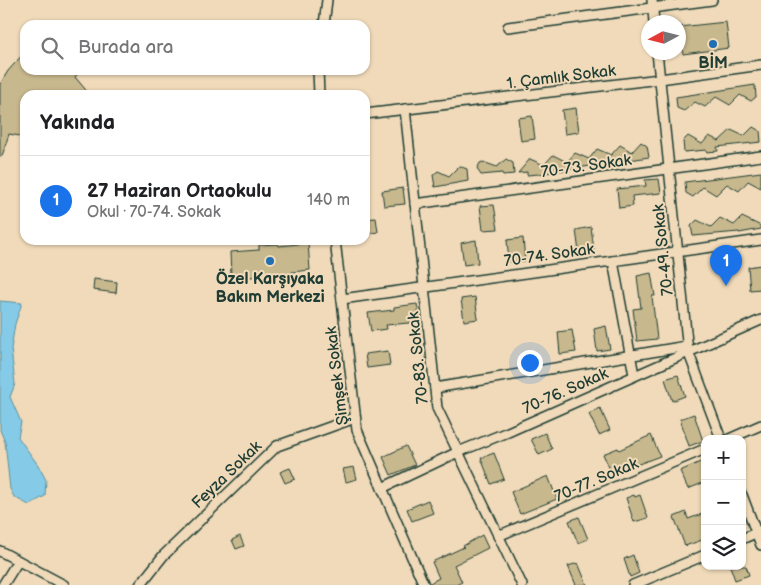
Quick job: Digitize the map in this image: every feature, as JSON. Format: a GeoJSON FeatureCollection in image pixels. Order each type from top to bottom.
{"type":"FeatureCollection","features":[{"type":"Feature","properties":{"kind":"street"},"geometry":{"type":"LineString","coordinates":[[325,20],[327,0]]}},
{"type":"Feature","properties":{"kind":"street"},"geometry":{"type":"LineString","coordinates":[[508,27],[652,4],[712,0]]}},
{"type":"Feature","properties":{"kind":"street","name":"70-49. Sokak"},"geometry":{"type":"LineString","coordinates":[[658,60],[688,349],[720,435]]}},
{"type":"Feature","properties":{"kind":"street","name":"1. Çamlık Sokak"},"geometry":{"type":"LineString","coordinates":[[370,113],[761,65]]}},
{"type":"Feature","properties":{"kind":"street"},"geometry":{"type":"LineString","coordinates":[[318,75],[319,90]]}},
{"type":"Feature","properties":{"kind":"street","name":"70-83. Sokak"},"geometry":{"type":"LineString","coordinates":[[405,109],[437,408],[522,585]]}},
{"type":"Feature","properties":{"kind":"street","name":"70-73. Sokak"},"geometry":{"type":"LineString","coordinates":[[415,204],[761,156]]}},
{"type":"Feature","properties":{"kind":"street","name":"70-74. Sokak"},"geometry":{"type":"LineString","coordinates":[[342,299],[761,240]]}},
{"type":"Feature","properties":{"kind":"street","name":"Şimşek Sokak"},"geometry":{"type":"LineString","coordinates":[[336,245],[357,430],[424,585]]}},
{"type":"Feature","properties":{"kind":"street"},"geometry":{"type":"LineString","coordinates":[[613,261],[634,375]]}},
{"type":"Feature","properties":{"kind":"street","name":"70-76. Sokak"},"geometry":{"type":"LineString","coordinates":[[382,488],[688,349],[761,320]]}},
{"type":"Feature","properties":{"kind":"street"},"geometry":{"type":"LineString","coordinates":[[435,388],[629,356],[688,349]]}},
{"type":"Feature","properties":{"kind":"street","name":"Feyza Sokak"},"geometry":{"type":"LineString","coordinates":[[140,585],[163,556],[277,446],[355,418]]}},
{"type":"Feature","properties":{"kind":"street"},"geometry":{"type":"LineString","coordinates":[[738,435],[761,425]]}},
{"type":"Feature","properties":{"kind":"street","name":"70-77. Sokak"},"geometry":{"type":"LineString","coordinates":[[498,536],[701,451]]}},
{"type":"Feature","properties":{"kind":"street"},"geometry":{"type":"LineString","coordinates":[[746,504],[759,532],[761,545]]}},
{"type":"Feature","properties":{"kind":"street"},"geometry":{"type":"LineString","coordinates":[[746,537],[759,532]]}},
{"type":"Feature","properties":{"kind":"street"},"geometry":{"type":"LineString","coordinates":[[0,551],[64,585]]}},
{"type":"Feature","properties":{"kind":"street"},"geometry":{"type":"LineString","coordinates":[[633,585],[701,557]]}},
{"type":"Feature","properties":{"kind":"street"},"geometry":{"type":"LineString","coordinates":[[3,585],[18,561]]}},
{"type":"Feature","properties":{"kind":"water"},"geometry":{"type":"Polygon","coordinates":[[[0,301],[22,303],[15,324],[11,349],[15,384],[10,397],[21,422],[18,437],[46,480],[45,496],[29,505],[14,497],[10,489],[5,442],[0,430],[0,301]]]}},
{"type":"Feature","properties":{"kind":"building"},"geometry":{"type":"Polygon","coordinates":[[[726,22],[729,48],[686,54],[686,26],[726,22]]]}},
{"type":"Feature","properties":{"kind":"building"},"geometry":{"type":"Polygon","coordinates":[[[20,58],[20,75],[77,75],[75,77],[86,90],[20,90],[20,136],[9,134],[2,156],[0,156],[0,84],[20,58]]]}},
{"type":"Feature","properties":{"kind":"building"},"geometry":{"type":"Polygon","coordinates":[[[755,85],[756,97],[751,101],[740,95],[730,105],[716,97],[705,107],[695,102],[684,111],[677,108],[676,97],[755,85]]]}},
{"type":"Feature","properties":{"kind":"building"},"geometry":{"type":"Polygon","coordinates":[[[576,108],[579,132],[565,134],[562,110],[576,108]]]}},
{"type":"Feature","properties":{"kind":"building"},"geometry":{"type":"Polygon","coordinates":[[[532,116],[535,139],[521,141],[518,118],[532,116]]]}},
{"type":"Feature","properties":{"kind":"building"},"geometry":{"type":"Polygon","coordinates":[[[753,127],[760,131],[761,142],[717,147],[718,151],[684,152],[683,141],[688,136],[702,144],[709,136],[719,141],[731,130],[744,136],[753,127]]]}},
{"type":"Feature","properties":{"kind":"building"},"geometry":{"type":"Polygon","coordinates":[[[641,142],[647,146],[649,157],[539,174],[527,175],[527,172],[518,173],[530,159],[544,165],[553,155],[567,162],[575,153],[589,159],[597,149],[611,155],[620,145],[632,152],[641,142]]]}},
{"type":"Feature","properties":{"kind":"building"},"geometry":{"type":"Polygon","coordinates":[[[506,159],[513,163],[514,174],[481,175],[477,169],[480,163],[483,162],[497,167],[506,159]]]}},
{"type":"Feature","properties":{"kind":"building"},"geometry":{"type":"Polygon","coordinates":[[[459,166],[467,169],[468,181],[435,187],[433,175],[438,171],[449,176],[459,166]]]}},
{"type":"Feature","properties":{"kind":"building"},"geometry":{"type":"Polygon","coordinates":[[[761,172],[761,188],[748,181],[739,191],[727,184],[716,195],[703,187],[693,197],[686,193],[685,182],[761,172]]]}},
{"type":"Feature","properties":{"kind":"building"},"geometry":{"type":"Polygon","coordinates":[[[659,179],[661,193],[632,196],[633,206],[619,208],[617,189],[646,186],[645,180],[659,179]]]}},
{"type":"Feature","properties":{"kind":"building"},"geometry":{"type":"Polygon","coordinates":[[[403,188],[405,204],[384,206],[382,191],[403,188]]]}},
{"type":"Feature","properties":{"kind":"building"},"geometry":{"type":"Polygon","coordinates":[[[494,205],[498,229],[483,230],[480,206],[494,205]]]}},
{"type":"Feature","properties":{"kind":"building"},"geometry":{"type":"Polygon","coordinates":[[[742,217],[761,226],[761,229],[739,233],[693,236],[691,226],[697,220],[711,227],[720,218],[734,225],[742,217]]]}},
{"type":"Feature","properties":{"kind":"building"},"geometry":{"type":"Polygon","coordinates":[[[376,218],[378,232],[370,233],[370,219],[376,218]]]}},
{"type":"Feature","properties":{"kind":"building"},"geometry":{"type":"Polygon","coordinates":[[[591,227],[594,250],[579,252],[576,230],[591,227]]]}},
{"type":"Feature","properties":{"kind":"building"},"geometry":{"type":"Polygon","coordinates":[[[523,238],[525,261],[509,262],[507,240],[523,238]]]}},
{"type":"Feature","properties":{"kind":"building"},"geometry":{"type":"Polygon","coordinates":[[[476,240],[478,263],[464,265],[461,243],[476,240]]]}},
{"type":"Feature","properties":{"kind":"building","name":"Özel Karşıyaka Bakım Merkezi"},"geometry":{"type":"Polygon","coordinates":[[[259,245],[308,245],[310,270],[292,272],[292,274],[285,275],[231,276],[230,252],[259,250],[259,245]]]}},
{"type":"Feature","properties":{"kind":"building"},"geometry":{"type":"Polygon","coordinates":[[[761,265],[761,289],[750,290],[748,267],[761,265]]]}},
{"type":"Feature","properties":{"kind":"building"},"geometry":{"type":"Polygon","coordinates":[[[651,273],[655,296],[652,296],[657,339],[637,341],[633,309],[641,308],[637,276],[651,273]]]}},
{"type":"Feature","properties":{"kind":"building"},"geometry":{"type":"Polygon","coordinates":[[[94,279],[117,282],[116,293],[93,290],[94,279]]]}},
{"type":"Feature","properties":{"kind":"building"},"geometry":{"type":"Polygon","coordinates":[[[475,297],[478,319],[464,321],[461,299],[475,297]]]}},
{"type":"Feature","properties":{"kind":"building"},"geometry":{"type":"Polygon","coordinates":[[[417,304],[420,322],[386,325],[387,329],[371,331],[368,313],[394,310],[394,307],[417,304]]]}},
{"type":"Feature","properties":{"kind":"building"},"geometry":{"type":"Polygon","coordinates":[[[606,326],[610,349],[597,351],[594,329],[606,326]]]}},
{"type":"Feature","properties":{"kind":"building"},"geometry":{"type":"Polygon","coordinates":[[[572,330],[576,352],[560,354],[558,332],[572,330]]]}},
{"type":"Feature","properties":{"kind":"building"},"geometry":{"type":"Polygon","coordinates":[[[388,351],[390,365],[367,368],[365,354],[388,351]]]}},
{"type":"Feature","properties":{"kind":"building"},"geometry":{"type":"Polygon","coordinates":[[[678,375],[685,396],[672,401],[665,379],[678,375]]]}},
{"type":"Feature","properties":{"kind":"building"},"geometry":{"type":"Polygon","coordinates":[[[600,408],[610,430],[599,435],[589,414],[600,408]]]}},
{"type":"Feature","properties":{"kind":"building"},"geometry":{"type":"Polygon","coordinates":[[[694,414],[701,435],[701,442],[689,446],[680,419],[694,414]]]}},
{"type":"Feature","properties":{"kind":"building"},"geometry":{"type":"Polygon","coordinates":[[[545,433],[552,449],[539,455],[531,439],[545,433]]]}},
{"type":"Feature","properties":{"kind":"building"},"geometry":{"type":"Polygon","coordinates":[[[651,435],[660,456],[612,474],[603,454],[618,448],[619,450],[651,435]]]}},
{"type":"Feature","properties":{"kind":"building"},"geometry":{"type":"Polygon","coordinates":[[[406,446],[415,465],[391,475],[383,457],[406,446]]]}},
{"type":"Feature","properties":{"kind":"building"},"geometry":{"type":"Polygon","coordinates":[[[494,453],[504,479],[491,484],[481,458],[494,453]]]}},
{"type":"Feature","properties":{"kind":"building"},"geometry":{"type":"Polygon","coordinates":[[[701,462],[701,484],[688,489],[680,471],[701,462]]]}},
{"type":"Feature","properties":{"kind":"building"},"geometry":{"type":"Polygon","coordinates":[[[354,467],[357,479],[346,482],[343,469],[354,467]]]}},
{"type":"Feature","properties":{"kind":"building"},"geometry":{"type":"Polygon","coordinates":[[[290,468],[295,479],[285,483],[280,472],[290,468]]]}},
{"type":"Feature","properties":{"kind":"building"},"geometry":{"type":"Polygon","coordinates":[[[548,476],[557,499],[520,514],[511,492],[548,476]]]}},
{"type":"Feature","properties":{"kind":"building"},"geometry":{"type":"Polygon","coordinates":[[[634,495],[635,497],[640,495],[648,518],[634,522],[626,498],[634,495]]]}},
{"type":"Feature","properties":{"kind":"building"},"geometry":{"type":"Polygon","coordinates":[[[428,500],[433,513],[412,521],[407,509],[428,500]]]}},
{"type":"Feature","properties":{"kind":"building"},"geometry":{"type":"Polygon","coordinates":[[[686,512],[688,519],[701,514],[701,540],[685,546],[674,517],[686,512]]]}},
{"type":"Feature","properties":{"kind":"building"},"geometry":{"type":"Polygon","coordinates":[[[579,517],[588,539],[578,543],[569,521],[579,517]]]}},
{"type":"Feature","properties":{"kind":"building"},"geometry":{"type":"Polygon","coordinates":[[[482,535],[488,548],[454,565],[462,582],[456,585],[430,585],[430,583],[439,578],[432,562],[464,547],[482,535]]]}},
{"type":"Feature","properties":{"kind":"building"},"geometry":{"type":"Polygon","coordinates":[[[240,536],[244,546],[236,549],[232,540],[240,536]]]}},
{"type":"Feature","properties":{"kind":"building"},"geometry":{"type":"Polygon","coordinates":[[[633,555],[639,573],[630,577],[624,559],[633,555]]]}},
{"type":"Feature","properties":{"kind":"building"},"geometry":{"type":"Polygon","coordinates":[[[578,563],[587,585],[576,585],[568,566],[578,563]]]}},
{"type":"Feature","properties":{"kind":"building"},"geometry":{"type":"Polygon","coordinates":[[[746,566],[749,575],[735,580],[731,570],[746,570],[746,566]]]}},
{"type":"Feature","properties":{"kind":"place","name":"BİM"},"geometry":{"type":"Point","coordinates":[713,44]}},
{"type":"Feature","properties":{"kind":"place","name":"Özel Karşıyaka Bakım Merkezi"},"geometry":{"type":"Point","coordinates":[270,261]}},
{"type":"Feature","properties":{"kind":"place","name":"27 Haziran Ortaokulu"},"geometry":{"type":"Point","coordinates":[726,286]}}]}
